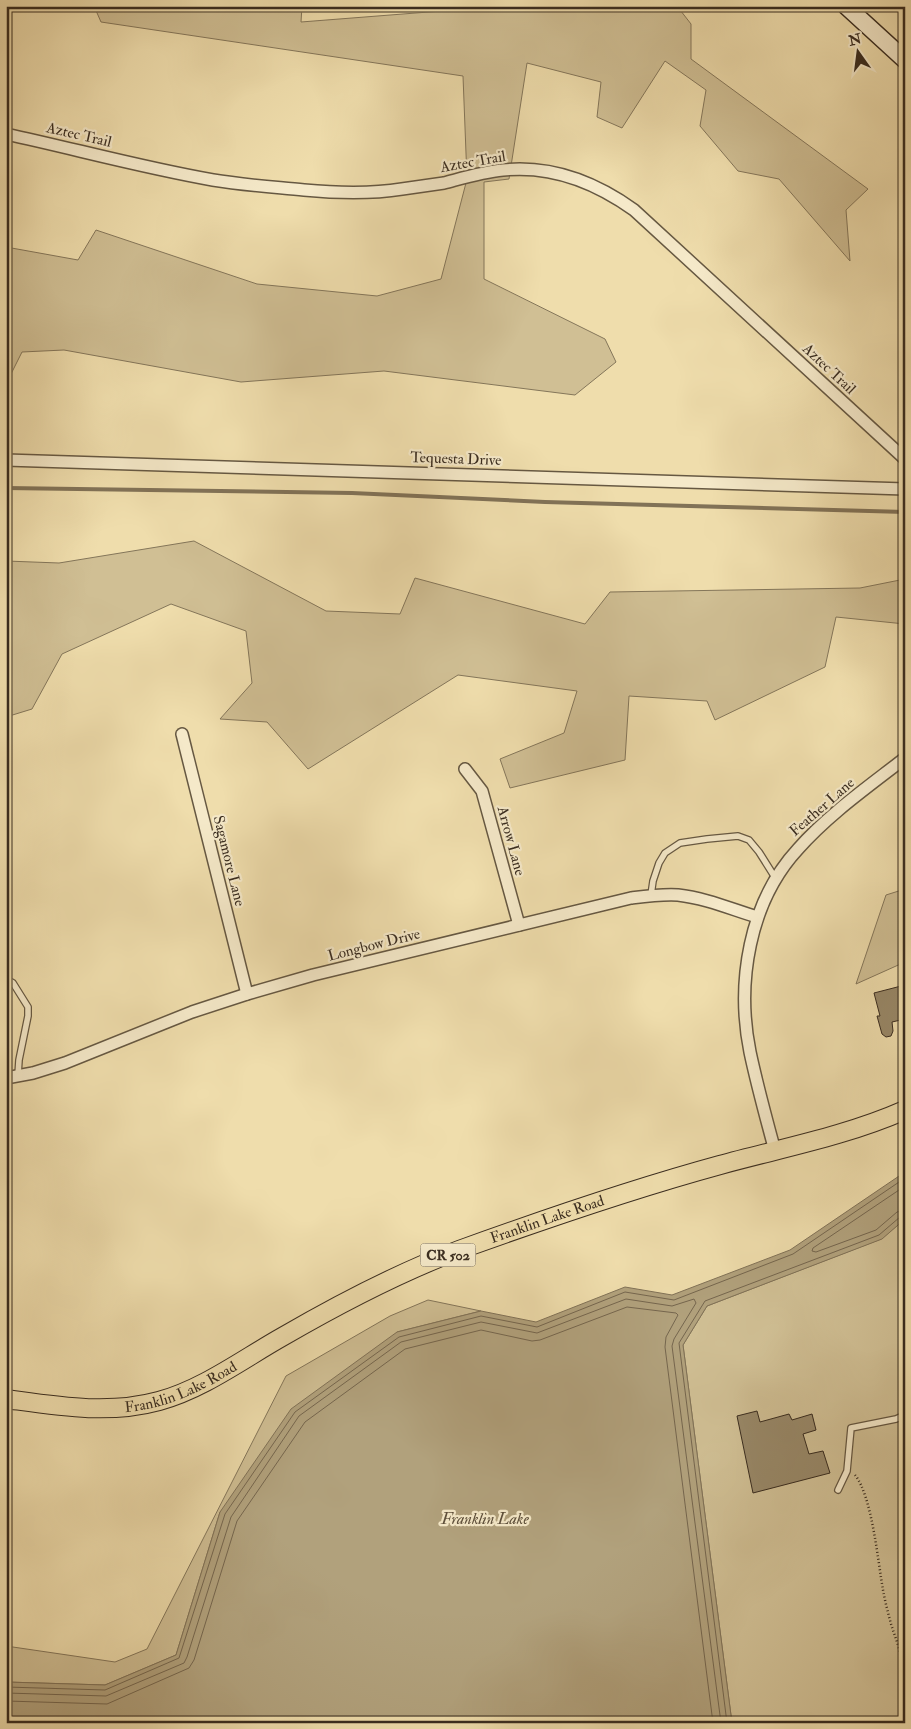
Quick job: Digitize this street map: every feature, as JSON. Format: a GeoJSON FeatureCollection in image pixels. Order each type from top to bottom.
{"type":"FeatureCollection","features":[{"type":"Feature","properties":{"kind":"main road"},"geometry":{"type":"LineString","coordinates":[[846,6],[905,60]]}},
{"type":"Feature","properties":{"kind":"main road","name":"Franklin Lake Road"},"geometry":{"type":"LineString","coordinates":[[6,1399],[102,1410],[133,1408],[162,1400],[194,1388],[307,1322],[355,1297],[458,1251],[651,1185],[849,1130],[885,1119],[905,1110]]}},
{"type":"Feature","properties":{"kind":"street","name":"Aztec Trail"},"geometry":{"type":"LineString","coordinates":[[6,134],[194,176],[261,186],[307,190],[362,192],[399,190],[443,183],[482,173],[525,169],[550,172],[591,184],[613,195],[634,210],[905,459]]}},
{"type":"Feature","properties":{"kind":"street","name":"Tequesta Drive"},"geometry":{"type":"LineString","coordinates":[[6,460],[905,489]]}},
{"type":"Feature","properties":{"kind":"street","name":"Sagamore Lane"},"geometry":{"type":"LineString","coordinates":[[182,734],[247,994]]}},
{"type":"Feature","properties":{"kind":"street","name":"Feather Lane"},"geometry":{"type":"LineString","coordinates":[[775,1151],[750,1051],[746,1020],[745,988],[748,952],[757,917],[776,879],[796,850],[818,827],[905,758]]}},
{"type":"Feature","properties":{"kind":"street","name":"Arrow Lane"},"geometry":{"type":"LineString","coordinates":[[465,769],[482,791],[519,925]]}},
{"type":"Feature","properties":{"kind":"street","name":"Longbow Drive"},"geometry":{"type":"LineString","coordinates":[[12,1077],[65,1064],[192,1012],[247,994],[313,975],[631,898],[651,895],[678,895],[702,900],[757,917]]}},
{"type":"Feature","properties":{"kind":"lane"},"geometry":{"type":"LineString","coordinates":[[651,895],[653,881],[664,853],[680,843],[707,839],[738,836],[749,840],[776,879]]}},
{"type":"Feature","properties":{"kind":"lane"},"geometry":{"type":"LineString","coordinates":[[6,979],[13,984],[28,1007],[28,1016],[19,1060],[12,1077]]}},
{"type":"Feature","properties":{"kind":"lane"},"geometry":{"type":"LineString","coordinates":[[838,1490],[847,1471],[851,1428],[905,1416]]}},
{"type":"Feature","properties":{"kind":"path"},"geometry":{"type":"LineString","coordinates":[[847,1471],[855,1475],[862,1483],[867,1500],[890,1623],[899,1651],[903,1723]]}},
{"type":"Feature","properties":{"kind":"shaded area"},"geometry":{"type":"Polygon","coordinates":[[[94,6],[302,6],[301,22],[505,6],[677,6],[691,24],[691,59],[868,189],[846,210],[850,261],[779,179],[738,171],[700,126],[706,90],[665,61],[622,128],[597,117],[601,82],[527,63],[509,179],[484,182],[484,279],[605,339],[616,362],[575,395],[384,371],[241,382],[64,350],[22,352],[7,382],[6,247],[78,260],[96,230],[257,284],[377,296],[441,279],[467,179],[463,76],[101,22],[94,6]]]}},
{"type":"Feature","properties":{"kind":"shaded area"},"geometry":{"type":"Polygon","coordinates":[[[194,541],[326,611],[400,614],[415,578],[585,624],[610,592],[860,588],[905,579],[905,624],[836,617],[825,667],[715,720],[707,701],[629,696],[625,760],[510,788],[500,759],[564,733],[577,691],[458,675],[308,769],[267,722],[220,719],[252,683],[246,631],[171,604],[62,654],[32,709],[6,717],[6,561],[59,563],[194,541]]]}},
{"type":"Feature","properties":{"kind":"shaded area"},"geometry":{"type":"Polygon","coordinates":[[[905,889],[905,962],[856,984],[886,895],[905,889]]]}},
{"type":"Feature","properties":{"kind":"shaded area"},"geometry":{"type":"Polygon","coordinates":[[[905,1219],[905,1723],[732,1723],[683,1345],[707,1306],[881,1239],[905,1219]]]}},
{"type":"Feature","properties":{"kind":"shaded area"},"geometry":{"type":"Polygon","coordinates":[[[428,1300],[481,1311],[397,1332],[220,1512],[176,1655],[105,1685],[6,1682],[6,1646],[115,1662],[147,1649],[286,1376],[390,1316],[428,1300]]]}},
{"type":"Feature","properties":{"kind":"water","name":"Franklin Lake"},"geometry":{"type":"Polygon","coordinates":[[[905,1172],[905,1219],[882,1239],[707,1306],[683,1345],[732,1723],[6,1723],[6,1682],[105,1685],[176,1655],[220,1512],[291,1409],[397,1332],[481,1311],[536,1322],[625,1287],[672,1295],[790,1250],[905,1172]]]}},
{"type":"Feature","properties":{"kind":"building"},"geometry":{"type":"Polygon","coordinates":[[[905,985],[905,1019],[892,1022],[893,1031],[891,1036],[886,1037],[882,1034],[877,1016],[880,1016],[874,993],[905,985]]]}},
{"type":"Feature","properties":{"kind":"building"},"geometry":{"type":"Polygon","coordinates":[[[757,1411],[760,1422],[789,1414],[792,1420],[812,1414],[816,1430],[803,1434],[809,1454],[823,1451],[830,1473],[753,1493],[737,1416],[757,1411]]]}},
{"type":"Feature","properties":{"kind":"waterway"},"geometry":{"type":"LineString","coordinates":[[6,488],[352,493],[545,502],[905,512]]}}]}
